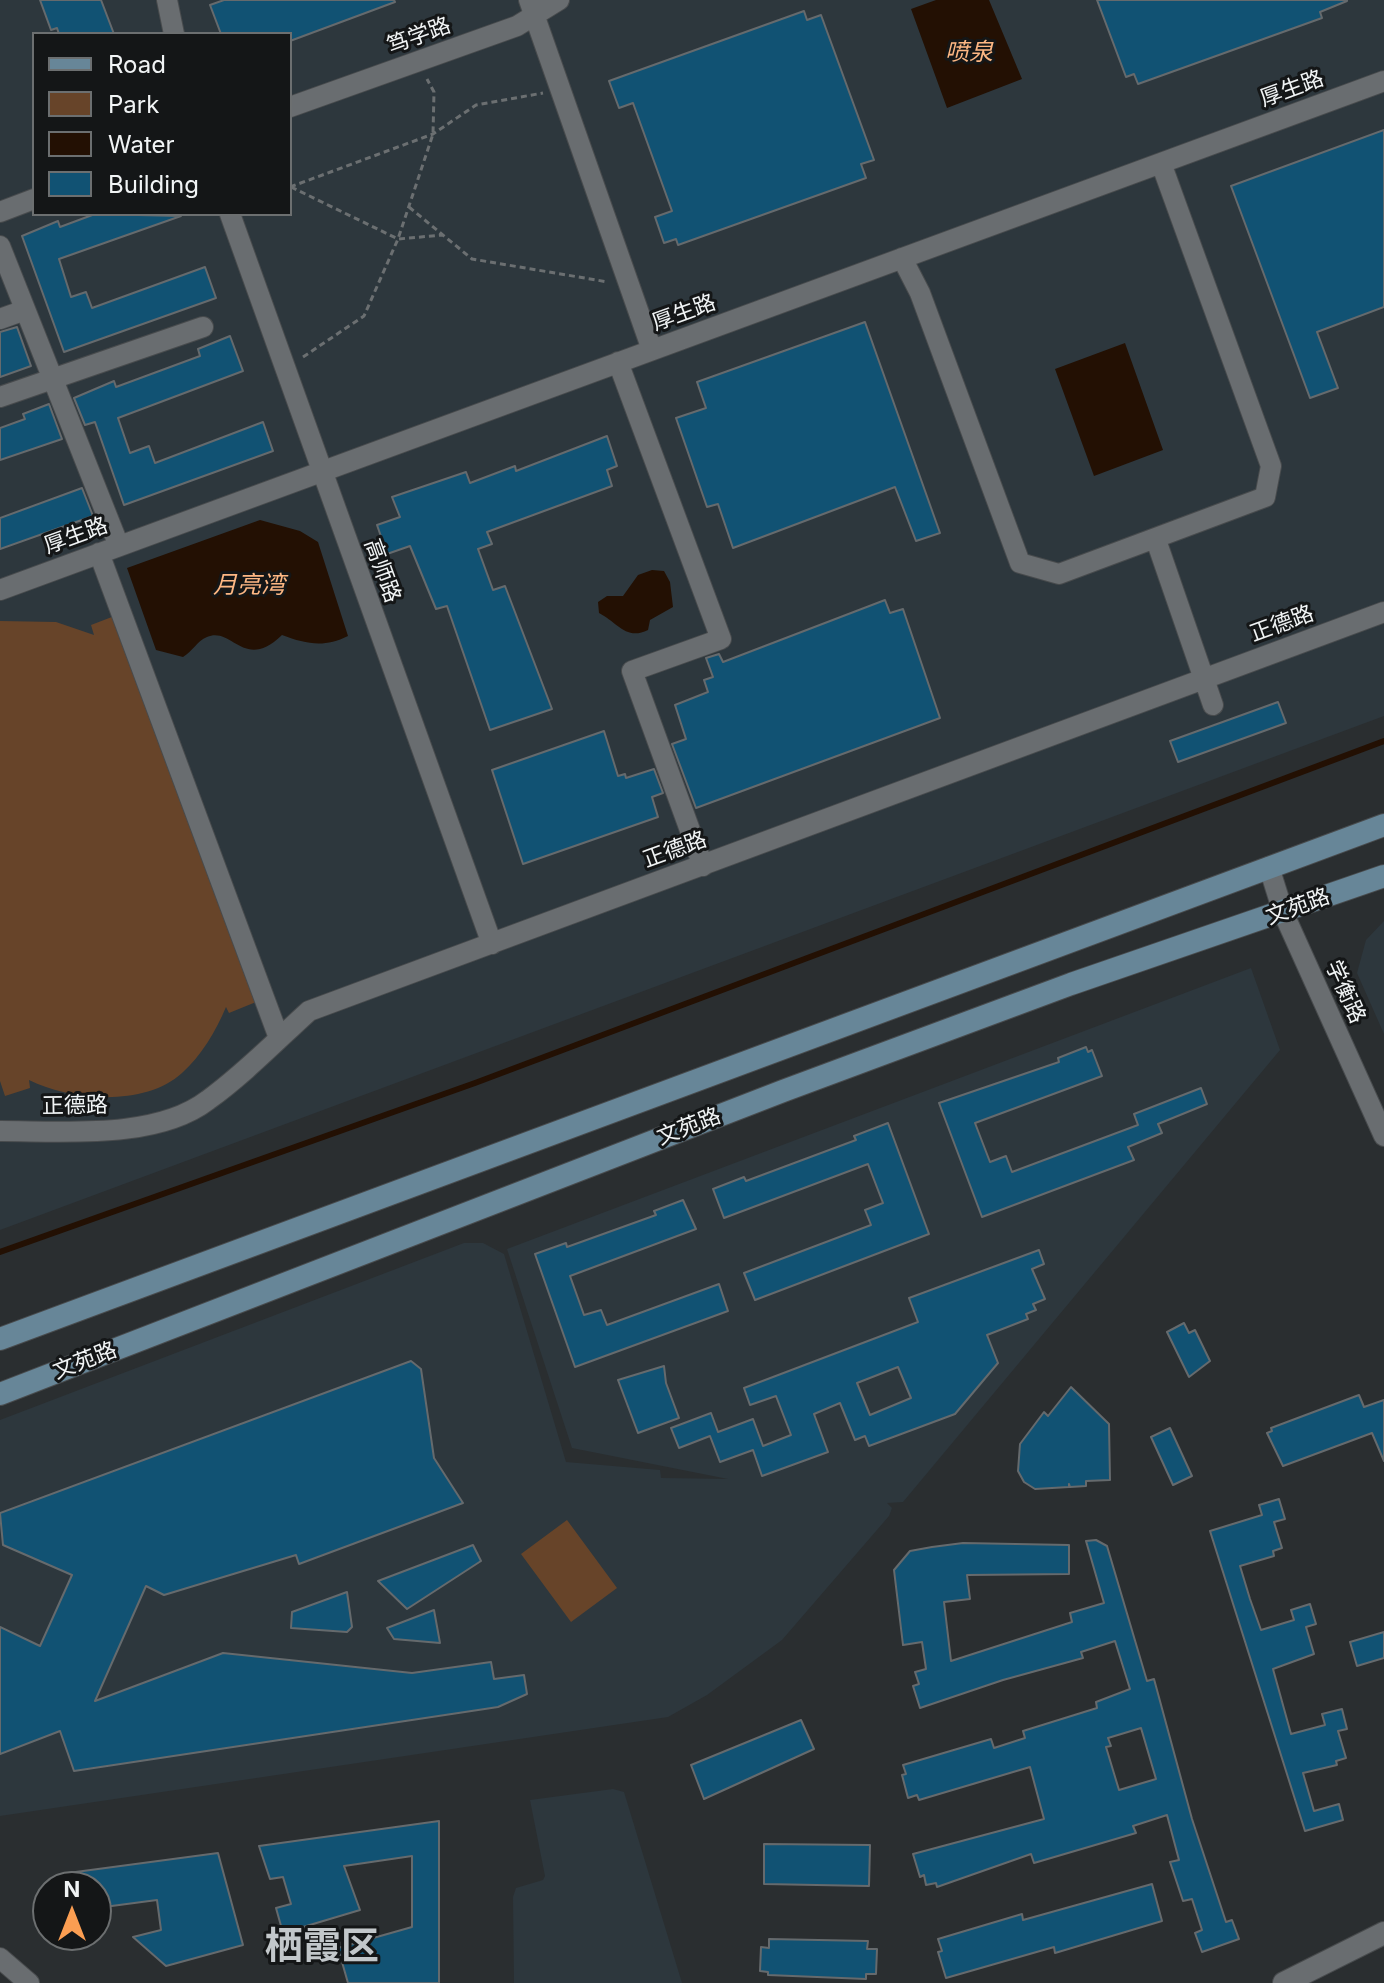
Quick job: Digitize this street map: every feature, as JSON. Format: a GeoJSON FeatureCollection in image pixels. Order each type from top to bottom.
{"type":"FeatureCollection","features":[{"type":"Feature","properties":{"kind":"main road","name":"文苑路"},"geometry":{"type":"LineString","coordinates":[[0,1339],[1384,825]]}},
{"type":"Feature","properties":{"kind":"main road","name":"文苑路"},"geometry":{"type":"LineString","coordinates":[[0,1394],[783,1091],[1086,979],[1384,876]]}},
{"type":"Feature","properties":{"kind":"street"},"geometry":{"type":"LineString","coordinates":[[167,0],[174,32]]}},
{"type":"Feature","properties":{"kind":"street","name":"笃学路"},"geometry":{"type":"LineString","coordinates":[[292,106],[517,26],[532,8],[559,0]]}},
{"type":"Feature","properties":{"kind":"street"},"geometry":{"type":"LineString","coordinates":[[532,8],[652,350]]}},
{"type":"Feature","properties":{"kind":"street","name":"厚生路"},"geometry":{"type":"LineString","coordinates":[[0,590],[1384,81]]}},
{"type":"Feature","properties":{"kind":"street"},"geometry":{"type":"LineString","coordinates":[[902,258],[920,293],[1020,563],[1059,574],[1156,540],[1265,497],[1271,466],[1161,163]]}},
{"type":"Feature","properties":{"kind":"street"},"geometry":{"type":"LineString","coordinates":[[0,212],[32,200]]}},
{"type":"Feature","properties":{"kind":"street","name":"高师路"},"geometry":{"type":"LineString","coordinates":[[231,216],[320,472],[492,944]]}},
{"type":"Feature","properties":{"kind":"street"},"geometry":{"type":"LineString","coordinates":[[0,246],[119,546]]}},
{"type":"Feature","properties":{"kind":"street"},"geometry":{"type":"LineString","coordinates":[[0,319],[25,310]]}},
{"type":"Feature","properties":{"kind":"street"},"geometry":{"type":"LineString","coordinates":[[0,397],[203,327]]}},
{"type":"Feature","properties":{"kind":"street"},"geometry":{"type":"LineString","coordinates":[[618,362],[721,639],[632,671],[703,866]]}},
{"type":"Feature","properties":{"kind":"street"},"geometry":{"type":"LineString","coordinates":[[1156,540],[1213,705]]}},
{"type":"Feature","properties":{"kind":"street"},"geometry":{"type":"LineString","coordinates":[[99,553],[279,1038]]}},
{"type":"Feature","properties":{"kind":"street","name":"正德路"},"geometry":{"type":"LineString","coordinates":[[0,1131],[109,1131],[169,1119],[206,1102],[309,1011],[1384,612]]}},
{"type":"Feature","properties":{"kind":"street","name":"学衡路"},"geometry":{"type":"LineString","coordinates":[[1269,867],[1283,912],[1384,1136]]}},
{"type":"Feature","properties":{"kind":"street"},"geometry":{"type":"LineString","coordinates":[[1284,1983],[1384,1933]]}},
{"type":"Feature","properties":{"kind":"street"},"geometry":{"type":"LineString","coordinates":[[0,1958],[29,1983]]}},
{"type":"Feature","properties":{"kind":"path"},"geometry":{"type":"LineString","coordinates":[[285,369],[364,316],[398,239],[433,134],[434,92],[418,62]]}},
{"type":"Feature","properties":{"kind":"path"},"geometry":{"type":"LineString","coordinates":[[292,187],[433,134],[476,105],[561,90]]}},
{"type":"Feature","properties":{"kind":"path"},"geometry":{"type":"LineString","coordinates":[[292,187],[398,239],[443,235]]}},
{"type":"Feature","properties":{"kind":"path"},"geometry":{"type":"LineString","coordinates":[[409,207],[472,259],[629,285]]}},
{"type":"Feature","properties":{"kind":"shaded area"},"geometry":{"type":"Polygon","coordinates":[[[0,0],[1384,0],[1384,716],[0,1230],[0,0]]]}},
{"type":"Feature","properties":{"kind":"shaded area"},"geometry":{"type":"Polygon","coordinates":[[[1384,921],[1384,1034],[1357,973],[1366,940],[1384,921]]]}},
{"type":"Feature","properties":{"kind":"shaded area"},"geometry":{"type":"Polygon","coordinates":[[[1251,968],[1280,1050],[903,1502],[887,1503],[892,1508],[889,1516],[782,1640],[707,1695],[668,1717],[0,1816],[0,1420],[464,1243],[483,1243],[504,1254],[566,1462],[660,1470],[661,1478],[728,1479],[572,1448],[507,1249],[1251,968]]]}},
{"type":"Feature","properties":{"kind":"shaded area"},"geometry":{"type":"Polygon","coordinates":[[[613,1789],[624,1792],[682,1983],[514,1983],[513,1897],[516,1888],[543,1880],[545,1876],[530,1800],[613,1789]]]}},
{"type":"Feature","properties":{"kind":"green space"},"geometry":{"type":"Polygon","coordinates":[[[117,615],[256,1002],[229,1013],[226,1007],[195,1059],[167,1084],[128,1096],[107,1097],[65,1093],[29,1080],[30,1088],[5,1096],[0,1081],[0,621],[56,622],[94,635],[91,625],[117,615]]]}},
{"type":"Feature","properties":{"kind":"green space"},"geometry":{"type":"Polygon","coordinates":[[[567,1520],[617,1588],[571,1622],[521,1554],[567,1520]]]}},
{"type":"Feature","properties":{"kind":"water","name":"喷泉"},"geometry":{"type":"Polygon","coordinates":[[[936,0],[989,0],[1022,79],[947,108],[911,9],[936,0]]]}},
{"type":"Feature","properties":{"kind":"water"},"geometry":{"type":"Polygon","coordinates":[[[1125,343],[1163,450],[1094,476],[1055,369],[1125,343]]]}},
{"type":"Feature","properties":{"kind":"water","name":"月亮湾"},"geometry":{"type":"Polygon","coordinates":[[[260,520],[300,531],[318,542],[348,636],[315,643],[282,635],[269,645],[248,649],[216,635],[203,639],[183,657],[156,650],[127,568],[260,520]]]}},
{"type":"Feature","properties":{"kind":"water"},"geometry":{"type":"Polygon","coordinates":[[[652,570],[664,571],[670,582],[673,607],[650,620],[648,630],[628,632],[599,613],[598,602],[607,596],[623,596],[638,575],[652,570]]]}},
{"type":"Feature","properties":{"kind":"building"},"geometry":{"type":"Polygon","coordinates":[[[40,0],[101,0],[113,32],[58,32],[57,28],[51,30],[40,0]]]}},
{"type":"Feature","properties":{"kind":"building"},"geometry":{"type":"Polygon","coordinates":[[[224,0],[395,2],[292,40],[292,32],[220,32],[210,5],[224,0]]]}},
{"type":"Feature","properties":{"kind":"building"},"geometry":{"type":"Polygon","coordinates":[[[1097,0],[1347,1],[1320,12],[1322,18],[1138,84],[1134,74],[1126,77],[1097,0]]]}},
{"type":"Feature","properties":{"kind":"building"},"geometry":{"type":"Polygon","coordinates":[[[804,11],[807,20],[821,15],[874,160],[861,164],[866,178],[678,245],[676,239],[664,243],[655,217],[672,211],[633,103],[619,108],[609,81],[804,11]]]}},
{"type":"Feature","properties":{"kind":"building"},"geometry":{"type":"Polygon","coordinates":[[[1384,130],[1384,307],[1317,332],[1338,388],[1310,398],[1231,186],[1384,130]]]}},
{"type":"Feature","properties":{"kind":"building"},"geometry":{"type":"Polygon","coordinates":[[[90,216],[181,216],[59,259],[71,297],[86,292],[92,308],[205,267],[216,298],[64,352],[22,236],[58,221],[60,227],[90,216]]]}},
{"type":"Feature","properties":{"kind":"building"},"geometry":{"type":"Polygon","coordinates":[[[865,322],[940,533],[916,541],[895,487],[733,548],[718,504],[707,507],[676,418],[706,408],[697,382],[865,322]]]}},
{"type":"Feature","properties":{"kind":"building"},"geometry":{"type":"Polygon","coordinates":[[[17,327],[31,366],[0,377],[0,332],[17,327]]]}},
{"type":"Feature","properties":{"kind":"building"},"geometry":{"type":"Polygon","coordinates":[[[230,336],[243,371],[118,418],[130,453],[149,446],[155,463],[263,422],[273,451],[124,505],[95,422],[85,425],[74,398],[114,381],[116,387],[200,356],[198,349],[230,336]]]}},
{"type":"Feature","properties":{"kind":"building"},"geometry":{"type":"Polygon","coordinates":[[[49,404],[62,439],[0,460],[0,428],[25,419],[23,414],[49,404]]]}},
{"type":"Feature","properties":{"kind":"building"},"geometry":{"type":"Polygon","coordinates":[[[607,436],[617,466],[607,470],[612,486],[487,532],[492,544],[478,549],[493,590],[505,586],[552,709],[490,730],[447,606],[436,609],[410,546],[387,554],[377,525],[400,517],[392,497],[466,472],[470,483],[515,466],[516,471],[607,436]]]}},
{"type":"Feature","properties":{"kind":"building"},"geometry":{"type":"Polygon","coordinates":[[[82,488],[93,516],[0,549],[0,518],[82,488]]]}},
{"type":"Feature","properties":{"kind":"building"},"geometry":{"type":"Polygon","coordinates":[[[885,600],[890,613],[903,609],[940,718],[696,808],[672,744],[686,739],[675,705],[708,692],[704,680],[713,677],[706,658],[719,654],[723,662],[885,600]]]}},
{"type":"Feature","properties":{"kind":"building"},"geometry":{"type":"Polygon","coordinates":[[[1278,702],[1286,723],[1178,762],[1170,741],[1278,702]]]}},
{"type":"Feature","properties":{"kind":"building"},"geometry":{"type":"Polygon","coordinates":[[[604,731],[618,776],[625,774],[626,778],[654,769],[663,793],[652,797],[658,817],[523,864],[492,770],[604,731]]]}},
{"type":"Feature","properties":{"kind":"building"},"geometry":{"type":"Polygon","coordinates":[[[1086,1047],[1088,1052],[1092,1050],[1102,1076],[975,1123],[990,1162],[1006,1156],[1012,1172],[1138,1125],[1134,1114],[1201,1088],[1207,1104],[1158,1124],[1162,1133],[1128,1147],[1134,1160],[982,1217],[939,1103],[1059,1062],[1058,1058],[1086,1047]]]}},
{"type":"Feature","properties":{"kind":"building"},"geometry":{"type":"Polygon","coordinates":[[[888,1123],[929,1234],[755,1300],[744,1273],[871,1225],[865,1210],[883,1203],[868,1164],[724,1218],[713,1189],[744,1177],[746,1181],[856,1140],[854,1136],[888,1123]]]}},
{"type":"Feature","properties":{"kind":"building"},"geometry":{"type":"Polygon","coordinates":[[[683,1200],[696,1229],[570,1276],[584,1315],[601,1310],[607,1325],[719,1284],[728,1311],[575,1367],[535,1254],[566,1243],[567,1247],[656,1215],[654,1211],[683,1200]]]}},
{"type":"Feature","properties":{"kind":"building"},"geometry":{"type":"Polygon","coordinates":[[[1039,1250],[1044,1264],[1032,1269],[1045,1299],[1033,1304],[1036,1310],[1026,1314],[1028,1319],[987,1335],[998,1363],[955,1414],[869,1446],[865,1436],[855,1440],[840,1403],[814,1414],[828,1452],[762,1476],[753,1450],[720,1462],[710,1436],[679,1448],[671,1428],[711,1413],[718,1432],[753,1419],[763,1446],[791,1435],[776,1396],[750,1405],[744,1388],[918,1322],[909,1298],[1039,1250]],[[898,1367],[857,1383],[870,1415],[911,1398],[898,1367]]]}},
{"type":"Feature","properties":{"kind":"building"},"geometry":{"type":"Polygon","coordinates":[[[1184,1323],[1189,1333],[1195,1330],[1210,1361],[1189,1377],[1167,1332],[1184,1323]]]}},
{"type":"Feature","properties":{"kind":"building"},"geometry":{"type":"Polygon","coordinates":[[[411,1361],[421,1369],[434,1458],[463,1503],[299,1564],[296,1555],[164,1595],[146,1586],[95,1701],[223,1653],[412,1673],[491,1662],[494,1679],[524,1675],[527,1694],[498,1707],[74,1771],[60,1731],[0,1754],[0,1627],[40,1646],[72,1575],[3,1545],[0,1513],[411,1361]]]}},
{"type":"Feature","properties":{"kind":"building"},"geometry":{"type":"Polygon","coordinates":[[[664,1366],[666,1383],[679,1418],[638,1433],[618,1380],[664,1366]]]}},
{"type":"Feature","properties":{"kind":"building"},"geometry":{"type":"Polygon","coordinates":[[[1071,1387],[1109,1424],[1110,1480],[1086,1481],[1086,1486],[1070,1487],[1069,1484],[1069,1487],[1035,1489],[1024,1482],[1018,1471],[1020,1444],[1044,1412],[1048,1416],[1071,1387]]]}},
{"type":"Feature","properties":{"kind":"building"},"geometry":{"type":"Polygon","coordinates":[[[1359,1395],[1364,1407],[1384,1400],[1384,1461],[1372,1433],[1283,1466],[1267,1433],[1272,1431],[1271,1428],[1359,1395]]]}},
{"type":"Feature","properties":{"kind":"building"},"geometry":{"type":"Polygon","coordinates":[[[1170,1428],[1192,1476],[1173,1485],[1151,1437],[1170,1428]]]}},
{"type":"Feature","properties":{"kind":"building"},"geometry":{"type":"Polygon","coordinates":[[[1279,1499],[1285,1519],[1274,1522],[1282,1548],[1273,1551],[1274,1556],[1240,1566],[1261,1630],[1294,1620],[1291,1610],[1310,1604],[1316,1624],[1306,1627],[1314,1654],[1273,1669],[1291,1734],[1325,1725],[1322,1714],[1342,1709],[1347,1729],[1338,1731],[1346,1758],[1336,1761],[1337,1765],[1303,1773],[1314,1811],[1339,1804],[1343,1820],[1305,1831],[1210,1531],[1262,1515],[1259,1505],[1279,1499]]]}},
{"type":"Feature","properties":{"kind":"building"},"geometry":{"type":"Polygon","coordinates":[[[1096,1540],[1107,1546],[1147,1681],[1154,1679],[1192,1819],[1226,1922],[1232,1920],[1239,1939],[1202,1952],[1195,1933],[1202,1930],[1192,1899],[1183,1901],[1170,1862],[1179,1860],[1167,1815],[1133,1826],[1136,1833],[1034,1863],[1031,1854],[937,1887],[936,1883],[926,1885],[924,1875],[920,1877],[913,1854],[1044,1819],[1030,1767],[919,1800],[917,1795],[908,1798],[902,1775],[906,1774],[903,1765],[991,1739],[994,1748],[1025,1738],[1023,1731],[1097,1708],[1096,1702],[1130,1689],[1115,1641],[1081,1652],[1083,1658],[1003,1680],[920,1708],[913,1686],[919,1684],[915,1672],[926,1669],[922,1642],[903,1645],[894,1570],[910,1551],[932,1547],[963,1543],[1069,1545],[1069,1574],[967,1575],[970,1599],[944,1602],[951,1661],[1072,1622],[1070,1613],[1104,1603],[1086,1541],[1096,1540]],[[1141,1728],[1108,1738],[1111,1746],[1106,1747],[1119,1790],[1156,1779],[1141,1728]]]}},
{"type":"Feature","properties":{"kind":"building"},"geometry":{"type":"Polygon","coordinates":[[[473,1545],[481,1561],[407,1609],[378,1581],[473,1545]]]}},
{"type":"Feature","properties":{"kind":"building"},"geometry":{"type":"Polygon","coordinates":[[[347,1592],[352,1627],[347,1632],[291,1628],[292,1612],[347,1592]]]}},
{"type":"Feature","properties":{"kind":"building"},"geometry":{"type":"Polygon","coordinates":[[[434,1610],[440,1643],[394,1639],[387,1628],[434,1610]]]}},
{"type":"Feature","properties":{"kind":"building"},"geometry":{"type":"Polygon","coordinates":[[[1384,1632],[1384,1658],[1357,1666],[1350,1642],[1384,1632]]]}},
{"type":"Feature","properties":{"kind":"building"},"geometry":{"type":"Polygon","coordinates":[[[801,1720],[814,1749],[704,1799],[691,1765],[801,1720]]]}},
{"type":"Feature","properties":{"kind":"building"},"geometry":{"type":"Polygon","coordinates":[[[439,1821],[439,1983],[348,1983],[338,1948],[412,1927],[412,1856],[344,1866],[360,1910],[283,1933],[276,1908],[291,1904],[283,1877],[270,1879],[259,1846],[439,1821]]]}},
{"type":"Feature","properties":{"kind":"building"},"geometry":{"type":"Polygon","coordinates":[[[764,1844],[870,1845],[869,1886],[764,1884],[764,1844]]]}},
{"type":"Feature","properties":{"kind":"building"},"geometry":{"type":"Polygon","coordinates":[[[218,1853],[243,1945],[166,1966],[133,1937],[161,1930],[157,1900],[112,1906],[112,1871],[83,1871],[218,1853]]]}},
{"type":"Feature","properties":{"kind":"building"},"geometry":{"type":"Polygon","coordinates":[[[1152,1884],[1162,1921],[1055,1953],[1054,1947],[946,1978],[938,1952],[942,1951],[938,1939],[1022,1914],[1023,1920],[1152,1884]]]}},
{"type":"Feature","properties":{"kind":"building"},"geometry":{"type":"Polygon","coordinates":[[[769,1939],[868,1941],[867,1949],[877,1949],[876,1974],[866,1974],[866,1979],[768,1975],[768,1972],[760,1971],[761,1947],[769,1948],[769,1939]]]}},
{"type":"Feature","properties":{"kind":"waterway"},"geometry":{"type":"LineString","coordinates":[[0,1252],[475,1083],[1384,741]]}},
{"type":"Feature","properties":{"kind":"district","name":"栖霞区"},"geometry":{"type":"Point","coordinates":[322,1948]}}]}
